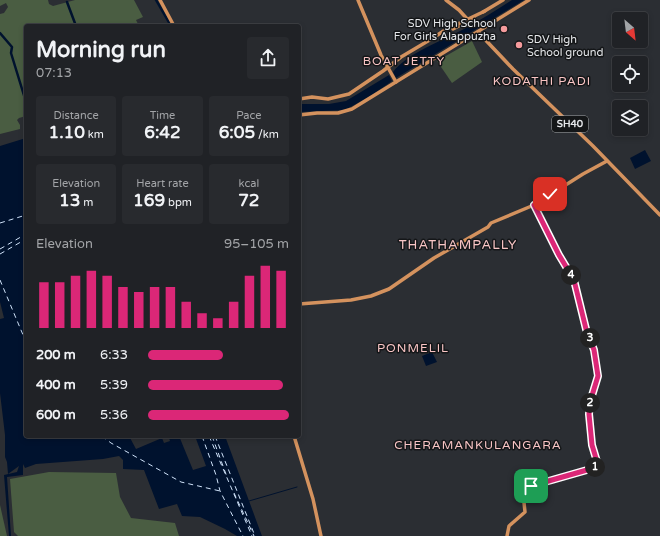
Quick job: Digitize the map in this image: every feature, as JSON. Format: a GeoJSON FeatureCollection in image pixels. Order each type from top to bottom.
{"type":"FeatureCollection","features":[{"type":"Feature","properties":{"kind":"main road"},"geometry":{"type":"LineString","coordinates":[[160,0],[173,24]]}},
{"type":"Feature","properties":{"kind":"main road"},"geometry":{"type":"LineString","coordinates":[[358,0],[396,82]]}},
{"type":"Feature","properties":{"kind":"main road"},"geometry":{"type":"LineString","coordinates":[[446,0],[467,21]]}},
{"type":"Feature","properties":{"kind":"main road"},"geometry":{"type":"LineString","coordinates":[[301,99],[312,97],[328,99],[348,94],[445,30],[467,21],[503,0]]}},
{"type":"Feature","properties":{"kind":"main road"},"geometry":{"type":"LineString","coordinates":[[301,115],[338,113],[347,111],[530,0]]}},
{"type":"Feature","properties":{"kind":"main road","name":"SH40"},"geometry":{"type":"LineString","coordinates":[[478,32],[660,215]]}},
{"type":"Feature","properties":{"kind":"main road"},"geometry":{"type":"LineString","coordinates":[[301,304],[351,300],[371,296],[389,289],[434,258],[488,227],[491,223],[534,205],[582,174],[607,161]]}},
{"type":"Feature","properties":{"kind":"main road"},"geometry":{"type":"LineString","coordinates":[[507,536],[509,526],[525,512],[524,489],[556,478],[594,468],[598,465],[592,445],[589,414],[590,402],[598,376],[594,350],[586,329],[574,280],[559,255],[534,205]]}},
{"type":"Feature","properties":{"kind":"main road"},"geometry":{"type":"LineString","coordinates":[[295,438],[312,494],[321,536]]}},
{"type":"Feature","properties":{"kind":"green space"},"geometry":{"type":"Polygon","coordinates":[[[0,0],[48,0],[49,4],[53,6],[75,0],[134,0],[143,17],[136,20],[138,24],[24,24],[24,117],[17,120],[20,125],[20,129],[0,134],[0,14],[4,13],[8,7],[6,3],[0,6],[0,0]]]}},
{"type":"Feature","properties":{"kind":"green space"},"geometry":{"type":"Polygon","coordinates":[[[472,41],[482,62],[452,83],[437,61],[472,41]]]}},
{"type":"Feature","properties":{"kind":"green space"},"geometry":{"type":"Polygon","coordinates":[[[49,472],[116,473],[120,497],[131,518],[175,523],[179,536],[18,536],[14,532],[10,479],[49,472]]]}},
{"type":"Feature","properties":{"kind":"green space"},"geometry":{"type":"Polygon","coordinates":[[[0,505],[7,536],[0,536],[0,505]]]}},
{"type":"Feature","properties":{"kind":"water"},"geometry":{"type":"Polygon","coordinates":[[[512,0],[524,0],[396,78],[393,72],[399,65],[416,53],[470,26],[512,0]]]}},
{"type":"Feature","properties":{"kind":"water"},"geometry":{"type":"Polygon","coordinates":[[[389,75],[392,81],[372,95],[345,110],[301,112],[301,104],[329,104],[346,101],[389,75]]]}},
{"type":"Feature","properties":{"kind":"water"},"geometry":{"type":"Polygon","coordinates":[[[24,139],[24,438],[130,438],[136,449],[162,438],[164,443],[170,441],[169,438],[180,438],[193,470],[206,466],[196,438],[226,438],[262,536],[237,536],[200,517],[182,516],[177,504],[159,509],[144,470],[123,469],[123,460],[119,456],[103,459],[36,464],[25,468],[23,464],[23,475],[7,477],[11,536],[9,536],[4,475],[17,472],[19,466],[8,474],[5,457],[5,435],[0,393],[0,319],[4,318],[0,302],[0,146],[24,139]]]}},
{"type":"Feature","properties":{"kind":"water"},"geometry":{"type":"Polygon","coordinates":[[[645,150],[651,161],[635,169],[630,158],[645,150]]]}},
{"type":"Feature","properties":{"kind":"water"},"geometry":{"type":"Polygon","coordinates":[[[432,352],[437,362],[426,366],[422,356],[432,352]]]}},
{"type":"Feature","properties":{"kind":"waterway"},"geometry":{"type":"LineString","coordinates":[[156,0],[170,24]]}},
{"type":"Feature","properties":{"kind":"waterway"},"geometry":{"type":"LineString","coordinates":[[67,2],[75,24]]}},
{"type":"Feature","properties":{"kind":"waterway"},"geometry":{"type":"LineString","coordinates":[[0,33],[12,47],[11,53],[24,95]]}},
{"type":"Feature","properties":{"kind":"waterway"},"geometry":{"type":"LineString","coordinates":[[249,501],[297,487]]}},
{"type":"Feature","properties":{"kind":"ferry route"},"geometry":{"type":"LineString","coordinates":[[0,223],[24,216]]}},
{"type":"Feature","properties":{"kind":"ferry route"},"geometry":{"type":"LineString","coordinates":[[0,249],[24,235]]}},
{"type":"Feature","properties":{"kind":"ferry route"},"geometry":{"type":"LineString","coordinates":[[0,254],[24,240]]}},
{"type":"Feature","properties":{"kind":"ferry route"},"geometry":{"type":"LineString","coordinates":[[0,280],[24,337]]}},
{"type":"Feature","properties":{"kind":"ferry route"},"geometry":{"type":"LineString","coordinates":[[105,438],[181,482],[220,491]]}},
{"type":"Feature","properties":{"kind":"ferry route"},"geometry":{"type":"LineString","coordinates":[[203,438],[220,491],[243,536]]}},
{"type":"Feature","properties":{"kind":"ferry route"},"geometry":{"type":"LineString","coordinates":[[210,438],[252,536]]}},
{"type":"Feature","properties":{"kind":"ferry route"},"geometry":{"type":"LineString","coordinates":[[213,438],[227,477]]}},
{"type":"Feature","properties":{"kind":"ferry route"},"geometry":{"type":"LineString","coordinates":[[216,438],[255,536]]}},
{"type":"Feature","properties":{"kind":"ferry route"},"geometry":{"type":"LineString","coordinates":[[234,493],[254,536]]}},
{"type":"Feature","properties":{"kind":"place","name":"SDV High School For Girls Alappuzha"},"geometry":{"type":"Point","coordinates":[504,29]}},
{"type":"Feature","properties":{"kind":"place","name":"SDV High School ground"},"geometry":{"type":"Point","coordinates":[519,45]}},
{"type":"Feature","properties":{"kind":"district","name":"BOAT JETTY"},"geometry":{"type":"Point","coordinates":[404,61]}},
{"type":"Feature","properties":{"kind":"district","name":"KODATHI PADI"},"geometry":{"type":"Point","coordinates":[542,81]}},
{"type":"Feature","properties":{"kind":"district","name":"THATHAMPALLY"},"geometry":{"type":"Point","coordinates":[458,245]}},
{"type":"Feature","properties":{"kind":"district","name":"PONMELIL"},"geometry":{"type":"Point","coordinates":[413,348]}},
{"type":"Feature","properties":{"kind":"district","name":"CHERAMANKULANGARA"},"geometry":{"type":"Point","coordinates":[478,445]}},
{"type":"Feature","properties":{"kind":"route"},"geometry":{"type":"LineString","coordinates":[[531,486],[594,468],[598,465],[592,445],[589,414],[590,402],[598,376],[594,350],[579,305],[574,280],[551,241],[534,205],[550,194]]}}]}
